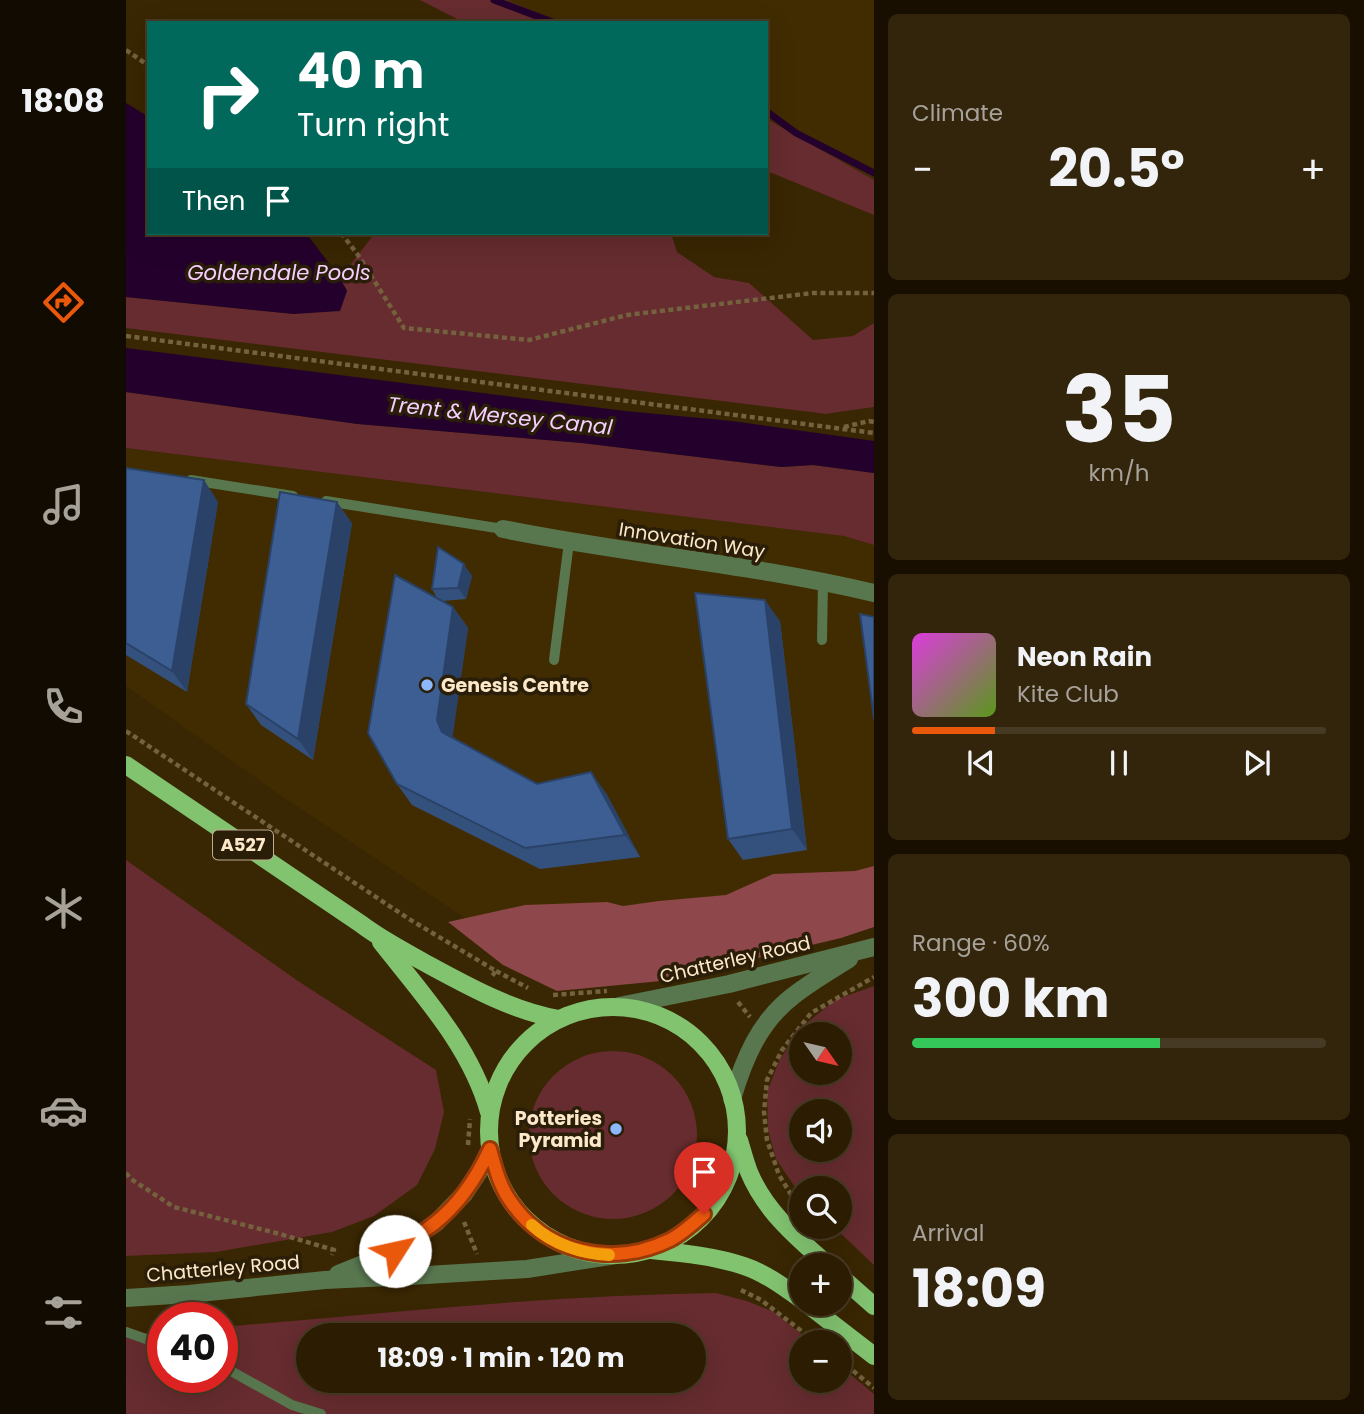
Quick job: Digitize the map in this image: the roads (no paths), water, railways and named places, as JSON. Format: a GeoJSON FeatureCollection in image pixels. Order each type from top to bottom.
{"type":"FeatureCollection","features":[{"type":"Feature","properties":{"kind":"main road","name":"A527"},"geometry":{"type":"LineString","coordinates":[[126,765],[377,937],[482,992],[532,1013],[559,1019]]}},
{"type":"Feature","properties":{"kind":"main road","name":"A527"},"geometry":{"type":"LineString","coordinates":[[377,937],[466,1057],[483,1088],[490,1115]]}},
{"type":"Feature","properties":{"kind":"main road","name":"A527"},"geometry":{"type":"LineString","coordinates":[[647,1250],[673,1239],[704,1214],[717,1198],[734,1160],[736,1115],[727,1081],[712,1056],[697,1039],[676,1023],[659,1015],[619,1006],[598,1007],[559,1019],[531,1038],[517,1051],[500,1078],[490,1115],[490,1149],[499,1180],[508,1198],[536,1229],[574,1249],[616,1255],[647,1250],[679,1252],[745,1266],[769,1277],[789,1291]]}},
{"type":"Feature","properties":{"kind":"main road","name":"A527"},"geometry":{"type":"LineString","coordinates":[[737,1133],[749,1172],[761,1195],[777,1218],[814,1253]]}},
{"type":"Feature","properties":{"kind":"main road"},"geometry":{"type":"LineString","coordinates":[[852,1287],[874,1306]]}},
{"type":"Feature","properties":{"kind":"main road"},"geometry":{"type":"LineString","coordinates":[[822,1316],[874,1356]]}},
{"type":"Feature","properties":{"kind":"street","name":"Innovation Way"},"geometry":{"type":"LineString","coordinates":[[503,529],[569,542],[823,581],[874,593]]}},
{"type":"Feature","properties":{"kind":"street","name":"Chatterley Road"},"geometry":{"type":"LineString","coordinates":[[619,1006],[724,985],[867,949]]}},
{"type":"Feature","properties":{"kind":"street","name":"Chatterley Road"},"geometry":{"type":"LineString","coordinates":[[732,1099],[752,1043],[769,1019],[792,996],[867,949]]}},
{"type":"Feature","properties":{"kind":"street","name":"Chatterley Road"},"geometry":{"type":"LineString","coordinates":[[325,1280],[395,1251],[436,1222],[464,1194],[490,1149]]}},
{"type":"Feature","properties":{"kind":"street","name":"Chatterley Road"},"geometry":{"type":"LineString","coordinates":[[126,1298],[325,1280],[527,1269],[616,1255]]}},
{"type":"Feature","properties":{"kind":"lane"},"geometry":{"type":"LineString","coordinates":[[181,478],[305,498]]}},
{"type":"Feature","properties":{"kind":"lane"},"geometry":{"type":"LineString","coordinates":[[318,500],[503,529]]}},
{"type":"Feature","properties":{"kind":"lane"},"geometry":{"type":"LineString","coordinates":[[554,660],[569,542]]}},
{"type":"Feature","properties":{"kind":"lane"},"geometry":{"type":"LineString","coordinates":[[822,640],[823,581]]}},
{"type":"Feature","properties":{"kind":"lane"},"geometry":{"type":"LineString","coordinates":[[126,1332],[147,1339]]}},
{"type":"Feature","properties":{"kind":"lane"},"geometry":{"type":"LineString","coordinates":[[238,1375],[292,1405],[321,1414]]}},
{"type":"Feature","properties":{"kind":"water","name":"Goldendale Pools"},"geometry":{"type":"Polygon","coordinates":[[[126,103],[147,116],[147,235],[306,235],[347,291],[340,311],[294,314],[126,297],[126,103]]]}},
{"type":"Feature","properties":{"kind":"water","name":"Trent & Mersey Canal"},"geometry":{"type":"Polygon","coordinates":[[[126,348],[625,411],[732,421],[874,441],[874,473],[813,465],[781,467],[582,443],[358,424],[126,392],[126,348]]]}},
{"type":"Feature","properties":{"kind":"waterway"},"geometry":{"type":"LineString","coordinates":[[494,0],[550,21]]}},
{"type":"Feature","properties":{"kind":"waterway"},"geometry":{"type":"LineString","coordinates":[[768,112],[796,133],[874,173]]}},
{"type":"Feature","properties":{"kind":"place","name":"Genesis Centre"},"geometry":{"type":"Point","coordinates":[427,685]}},
{"type":"Feature","properties":{"kind":"place","name":"Potteries Pyramid"},"geometry":{"type":"Point","coordinates":[616,1129]}}]}
